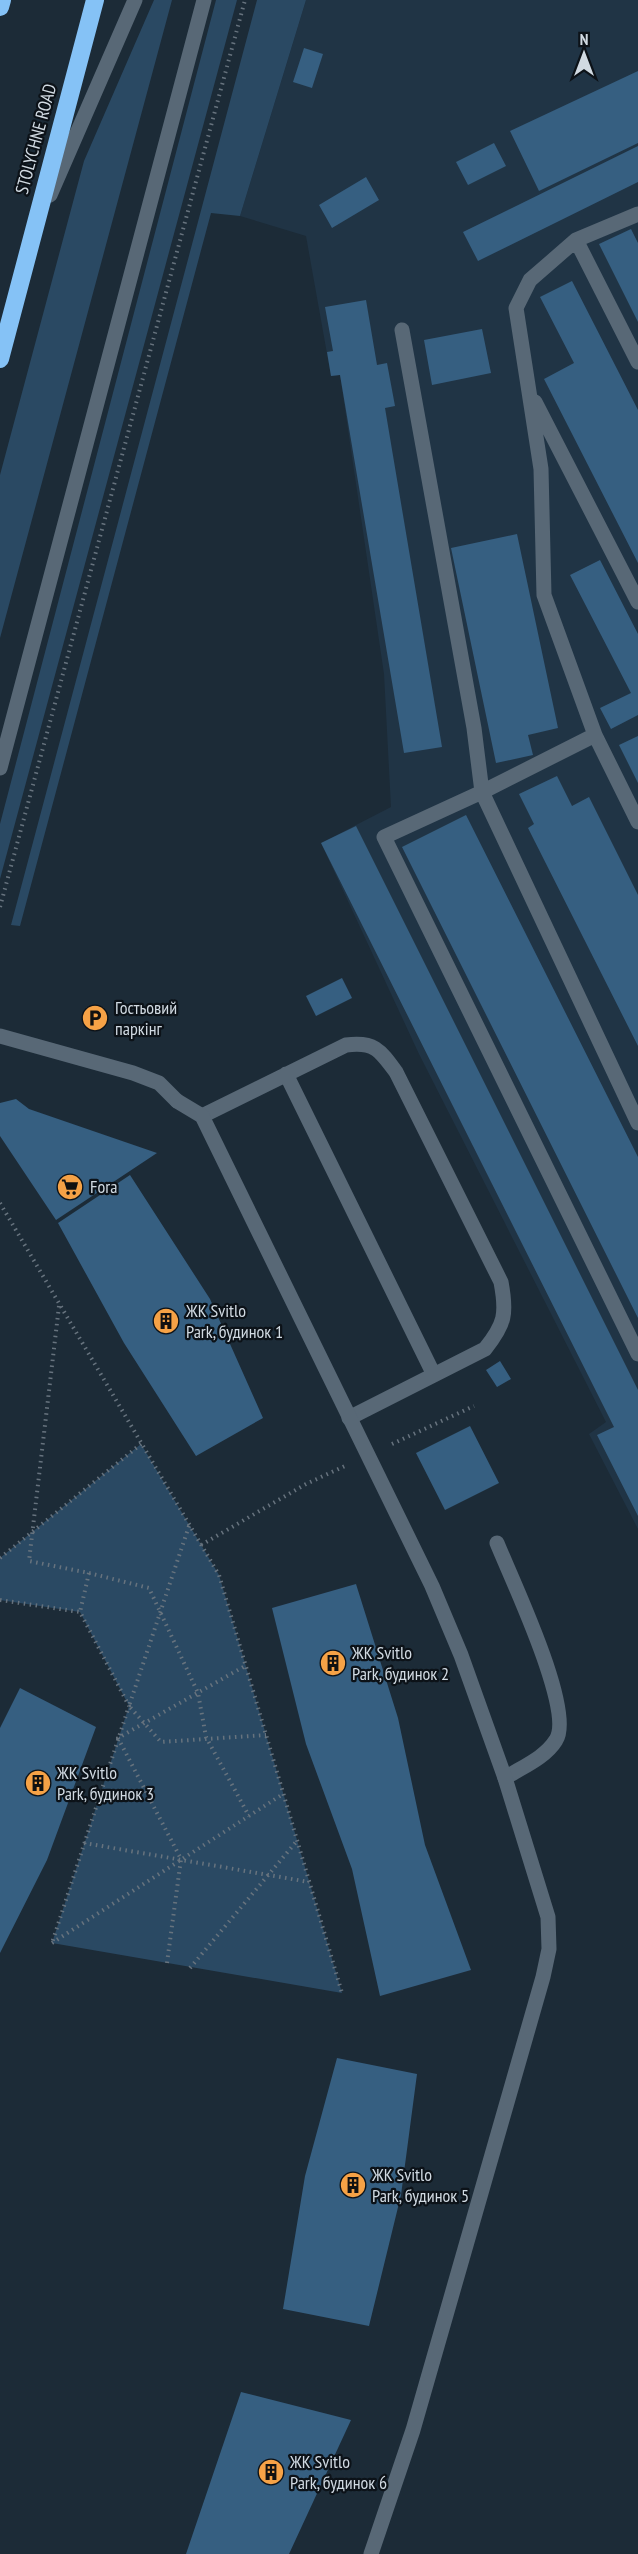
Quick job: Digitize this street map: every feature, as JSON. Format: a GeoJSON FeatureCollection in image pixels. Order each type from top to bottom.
{"type":"FeatureCollection","features":[{"type":"Feature","properties":{"kind":"highway"},"geometry":{"type":"LineString","coordinates":[[0,6],[2,0]]}},
{"type":"Feature","properties":{"kind":"highway","name":"STOLYCHNE ROAD"},"geometry":{"type":"LineString","coordinates":[[0,359],[95,0]]}},
{"type":"Feature","properties":{"kind":"street"},"geometry":{"type":"LineString","coordinates":[[34,231],[135,0]]}},
{"type":"Feature","properties":{"kind":"street"},"geometry":{"type":"LineString","coordinates":[[0,768],[204,0]]}},
{"type":"Feature","properties":{"kind":"street"},"geometry":{"type":"LineString","coordinates":[[638,214],[576,240],[530,280],[516,308],[541,468],[544,595],[595,735],[638,822]]}},
{"type":"Feature","properties":{"kind":"street"},"geometry":{"type":"LineString","coordinates":[[576,240],[638,362]]}},
{"type":"Feature","properties":{"kind":"street"},"geometry":{"type":"LineString","coordinates":[[402,330],[474,728],[482,792],[638,1123]]}},
{"type":"Feature","properties":{"kind":"street"},"geometry":{"type":"LineString","coordinates":[[528,388],[638,602]]}},
{"type":"Feature","properties":{"kind":"street"},"geometry":{"type":"LineString","coordinates":[[595,735],[482,792],[384,837],[638,1354]]}},
{"type":"Feature","properties":{"kind":"street"},"geometry":{"type":"LineString","coordinates":[[0,1036],[133,1073],[159,1083],[177,1101],[202,1116],[432,1586],[461,1655],[505,1779],[548,1917],[549,1949],[413,2430],[371,2554]]}},
{"type":"Feature","properties":{"kind":"street"},"geometry":{"type":"LineString","coordinates":[[202,1116],[346,1045],[364,1042],[381,1051],[396,1071],[501,1282],[505,1305],[500,1330],[485,1349],[349,1418]]}},
{"type":"Feature","properties":{"kind":"street"},"geometry":{"type":"LineString","coordinates":[[286,1074],[434,1375]]}},
{"type":"Feature","properties":{"kind":"street"},"geometry":{"type":"LineString","coordinates":[[497,1543],[555,1686],[561,1713],[558,1738],[544,1754],[505,1779]]}},
{"type":"Feature","properties":{"kind":"path"},"geometry":{"type":"LineString","coordinates":[[0,907],[245,0]]}},
{"type":"Feature","properties":{"kind":"path"},"geometry":{"type":"LineString","coordinates":[[0,1203],[219,1575],[342,1993]]}},
{"type":"Feature","properties":{"kind":"path"},"geometry":{"type":"LineString","coordinates":[[59,1305],[29,1561],[149,1588],[198,1693],[206,1737],[249,1816]]}},
{"type":"Feature","properties":{"kind":"path"},"geometry":{"type":"LineString","coordinates":[[201,1545],[306,1484],[474,1406]]}},
{"type":"Feature","properties":{"kind":"path"},"geometry":{"type":"LineString","coordinates":[[0,1558],[141,1444]]}},
{"type":"Feature","properties":{"kind":"path"},"geometry":{"type":"LineString","coordinates":[[189,1526],[52,1943],[283,1794]]}},
{"type":"Feature","properties":{"kind":"path"},"geometry":{"type":"LineString","coordinates":[[89,1574],[80,1612],[129,1706],[161,1742],[206,1737],[266,1736]]}},
{"type":"Feature","properties":{"kind":"path"},"geometry":{"type":"LineString","coordinates":[[0,1600],[80,1612]]}},
{"type":"Feature","properties":{"kind":"path"},"geometry":{"type":"LineString","coordinates":[[118,1738],[245,1666]]}},
{"type":"Feature","properties":{"kind":"path"},"geometry":{"type":"LineString","coordinates":[[118,1738],[181,1859],[166,1963]]}},
{"type":"Feature","properties":{"kind":"path"},"geometry":{"type":"LineString","coordinates":[[190,1968],[297,1842]]}},
{"type":"Feature","properties":{"kind":"path"},"geometry":{"type":"LineString","coordinates":[[84,1843],[309,1882]]}},
{"type":"Feature","properties":{"kind":"shaded area"},"geometry":{"type":"Polygon","coordinates":[[[154,0],[172,0],[0,638],[0,475],[84,161],[154,0]]]}},
{"type":"Feature","properties":{"kind":"shaded area"},"geometry":{"type":"Polygon","coordinates":[[[216,0],[237,0],[0,879],[0,824],[216,0]]]}},
{"type":"Feature","properties":{"kind":"shaded area"},"geometry":{"type":"Polygon","coordinates":[[[257,0],[306,0],[240,216],[211,213],[20,926],[11,925],[257,0]]]}},
{"type":"Feature","properties":{"kind":"shaded area"},"geometry":{"type":"Polygon","coordinates":[[[306,0],[638,0],[638,1529],[589,1434],[606,1422],[419,1054],[321,843],[391,807],[384,674],[340,375],[331,376],[306,236],[240,216],[306,0]]]}},
{"type":"Feature","properties":{"kind":"shaded area"},"geometry":{"type":"Polygon","coordinates":[[[141,1444],[219,1575],[342,1993],[52,1943],[129,1706],[80,1612],[0,1600],[0,1558],[141,1444]]]}},
{"type":"Feature","properties":{"kind":"building"},"geometry":{"type":"Polygon","coordinates":[[[304,48],[323,54],[312,88],[293,82],[304,48]]]}},
{"type":"Feature","properties":{"kind":"building"},"geometry":{"type":"Polygon","coordinates":[[[638,71],[638,143],[539,191],[510,131],[638,71]]]}},
{"type":"Feature","properties":{"kind":"building"},"geometry":{"type":"Polygon","coordinates":[[[494,143],[506,166],[468,185],[456,162],[494,143]]]}},
{"type":"Feature","properties":{"kind":"building"},"geometry":{"type":"Polygon","coordinates":[[[638,146],[638,182],[478,261],[463,232],[638,146]]]}},
{"type":"Feature","properties":{"kind":"building"},"geometry":{"type":"Polygon","coordinates":[[[366,177],[379,200],[332,228],[319,205],[366,177]]]}},
{"type":"Feature","properties":{"kind":"building"},"geometry":{"type":"Polygon","coordinates":[[[631,229],[638,243],[638,322],[599,244],[631,229]]]}},
{"type":"Feature","properties":{"kind":"building"},"geometry":{"type":"Polygon","coordinates":[[[572,281],[638,410],[638,563],[544,379],[574,363],[540,297],[572,281]]]}},
{"type":"Feature","properties":{"kind":"building"},"geometry":{"type":"Polygon","coordinates":[[[366,300],[377,365],[387,363],[395,406],[385,408],[442,747],[404,753],[340,375],[331,376],[327,352],[333,351],[325,307],[366,300]]]}},
{"type":"Feature","properties":{"kind":"building"},"geometry":{"type":"Polygon","coordinates":[[[482,329],[491,373],[432,385],[424,340],[482,329]]]}},
{"type":"Feature","properties":{"kind":"building"},"geometry":{"type":"Polygon","coordinates":[[[517,534],[558,728],[528,735],[533,755],[496,763],[451,548],[517,534]]]}},
{"type":"Feature","properties":{"kind":"building"},"geometry":{"type":"Polygon","coordinates":[[[600,560],[638,634],[638,715],[611,729],[600,708],[631,693],[570,575],[600,560]]]}},
{"type":"Feature","properties":{"kind":"building"},"geometry":{"type":"Polygon","coordinates":[[[638,736],[638,783],[619,745],[638,736]]]}},
{"type":"Feature","properties":{"kind":"building"},"geometry":{"type":"Polygon","coordinates":[[[557,776],[572,806],[589,797],[638,895],[638,1046],[528,828],[534,824],[519,794],[557,776]]]}},
{"type":"Feature","properties":{"kind":"building"},"geometry":{"type":"Polygon","coordinates":[[[466,815],[638,1157],[638,1318],[402,847],[466,815]]]}},
{"type":"Feature","properties":{"kind":"building"},"geometry":{"type":"Polygon","coordinates":[[[356,826],[638,1390],[638,1516],[597,1435],[614,1427],[321,843],[356,826]]]}},
{"type":"Feature","properties":{"kind":"building"},"geometry":{"type":"Polygon","coordinates":[[[342,978],[352,998],[316,1016],[306,996],[342,978]]]}},
{"type":"Feature","properties":{"kind":"building","name":"Fora"},"geometry":{"type":"Polygon","coordinates":[[[16,1099],[29,1109],[157,1153],[56,1220],[0,1136],[0,1103],[16,1099]]]}},
{"type":"Feature","properties":{"kind":"building","name":"ЖК Svitlo Park, будинок 1"},"geometry":{"type":"Polygon","coordinates":[[[130,1175],[210,1299],[263,1418],[196,1456],[124,1343],[58,1223],[130,1175]]]}},
{"type":"Feature","properties":{"kind":"building"},"geometry":{"type":"Polygon","coordinates":[[[500,1361],[511,1379],[497,1387],[486,1370],[500,1361]]]}},
{"type":"Feature","properties":{"kind":"building"},"geometry":{"type":"Polygon","coordinates":[[[470,1426],[499,1483],[445,1510],[416,1453],[470,1426]]]}},
{"type":"Feature","properties":{"kind":"building"},"geometry":{"type":"Polygon","coordinates":[[[356,1584],[398,1718],[425,1845],[471,1970],[380,1996],[352,1869],[306,1744],[272,1608],[356,1584]]]}},
{"type":"Feature","properties":{"kind":"building","name":"ЖК Svitlo Park, будинок 3"},"geometry":{"type":"Polygon","coordinates":[[[20,1688],[96,1727],[47,1860],[0,1953],[0,1728],[20,1688]]]}},
{"type":"Feature","properties":{"kind":"building","name":"ЖК Svitlo Park, будинок 5"},"geometry":{"type":"Polygon","coordinates":[[[337,2058],[417,2074],[401,2195],[369,2326],[283,2309],[305,2176],[337,2058]]]}},
{"type":"Feature","properties":{"kind":"building","name":"ЖК Svitlo Park, будинок 6"},"geometry":{"type":"Polygon","coordinates":[[[241,2392],[351,2420],[289,2554],[186,2554],[241,2392]]]}},
{"type":"Feature","properties":{"kind":"place","name":"Гостьовий паркінг"},"geometry":{"type":"Point","coordinates":[95,1018]}},
{"type":"Feature","properties":{"kind":"place","name":"Fora"},"geometry":{"type":"Point","coordinates":[70,1187]}},
{"type":"Feature","properties":{"kind":"place","name":"ЖК Svitlo Park, будинок 1"},"geometry":{"type":"Point","coordinates":[166,1321]}},
{"type":"Feature","properties":{"kind":"place","name":"ЖК Svitlo Park, будинок 2"},"geometry":{"type":"Point","coordinates":[333,1663]}},
{"type":"Feature","properties":{"kind":"place","name":"ЖК Svitlo Park, будинок 3"},"geometry":{"type":"Point","coordinates":[38,1783]}},
{"type":"Feature","properties":{"kind":"place","name":"ЖК Svitlo Park, будинок 5"},"geometry":{"type":"Point","coordinates":[353,2185]}},
{"type":"Feature","properties":{"kind":"place","name":"ЖК Svitlo Park, будинок 6"},"geometry":{"type":"Point","coordinates":[271,2472]}}]}
